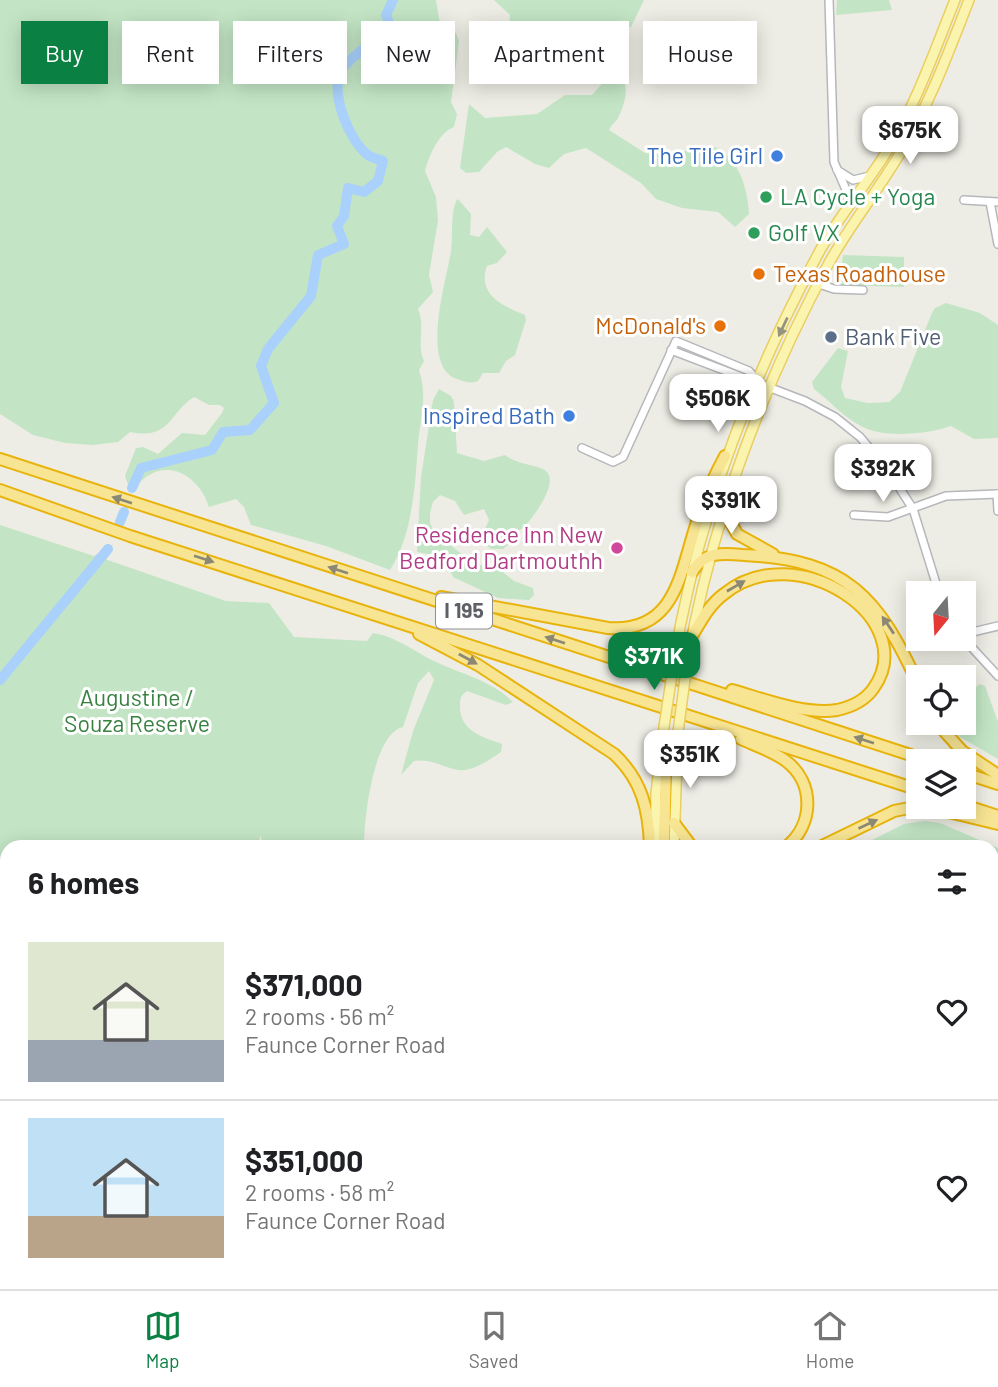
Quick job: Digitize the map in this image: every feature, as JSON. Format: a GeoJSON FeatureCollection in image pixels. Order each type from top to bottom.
{"type":"FeatureCollection","features":[{"type":"Feature","properties":{"kind":"highway"},"geometry":{"type":"LineString","coordinates":[[404,592],[608,628],[630,627],[645,622],[662,611],[676,592],[705,498],[725,456]]}},
{"type":"Feature","properties":{"kind":"highway","name":"I 195"},"geometry":{"type":"LineString","coordinates":[[0,459],[906,754]]}},
{"type":"Feature","properties":{"kind":"highway","name":"I 195"},"geometry":{"type":"LineString","coordinates":[[0,490],[385,618],[906,786]]}},
{"type":"Feature","properties":{"kind":"highway"},"geometry":{"type":"LineString","coordinates":[[724,509],[737,534],[785,559]]}},
{"type":"Feature","properties":{"kind":"highway"},"geometry":{"type":"LineString","coordinates":[[692,572],[698,562],[710,555],[785,559],[829,571],[860,592],[889,625],[909,665]]}},
{"type":"Feature","properties":{"kind":"highway"},"geometry":{"type":"LineString","coordinates":[[692,636],[712,605],[736,585],[760,576],[795,574],[827,582],[854,599],[873,623],[884,657],[880,676],[869,694],[852,706],[837,710],[810,709],[731,690],[694,685]]}},
{"type":"Feature","properties":{"kind":"highway"},"geometry":{"type":"LineString","coordinates":[[385,618],[478,664],[614,754],[630,772],[643,796],[652,840]]}},
{"type":"Feature","properties":{"kind":"highway"},"geometry":{"type":"LineString","coordinates":[[701,720],[777,755],[798,773],[806,791],[807,811],[802,829],[792,840]]}},
{"type":"Feature","properties":{"kind":"highway"},"geometry":{"type":"LineString","coordinates":[[664,733],[664,840]]}},
{"type":"Feature","properties":{"kind":"highway"},"geometry":{"type":"LineString","coordinates":[[948,735],[962,751],[998,775]]}},
{"type":"Feature","properties":{"kind":"highway"},"geometry":{"type":"LineString","coordinates":[[976,777],[998,783]]}},
{"type":"Feature","properties":{"kind":"highway"},"geometry":{"type":"LineString","coordinates":[[834,840],[894,811],[906,809]]}},
{"type":"Feature","properties":{"kind":"highway"},"geometry":{"type":"LineString","coordinates":[[976,809],[998,816]]}},
{"type":"Feature","properties":{"kind":"highway"},"geometry":{"type":"LineString","coordinates":[[976,819],[998,824]]}},
{"type":"Feature","properties":{"kind":"highway"},"geometry":{"type":"LineString","coordinates":[[674,823],[687,840]]}},
{"type":"Feature","properties":{"kind":"main road"},"geometry":{"type":"LineString","coordinates":[[653,840],[656,793],[674,661],[692,572],[725,456],[818,254],[872,175],[912,105],[955,0]]}},
{"type":"Feature","properties":{"kind":"main road"},"geometry":{"type":"LineString","coordinates":[[674,840],[678,732],[692,636],[710,555],[744,450],[819,284],[850,228],[913,132],[969,0]]}},
{"type":"Feature","properties":{"kind":"street"},"geometry":{"type":"LineString","coordinates":[[829,0],[836,169],[848,192],[849,207]]}},
{"type":"Feature","properties":{"kind":"street"},"geometry":{"type":"LineString","coordinates":[[836,169],[853,180],[872,175]]}},
{"type":"Feature","properties":{"kind":"street"},"geometry":{"type":"LineString","coordinates":[[964,200],[994,202],[998,244]]}},
{"type":"Feature","properties":{"kind":"street"},"geometry":{"type":"LineString","coordinates":[[819,284],[834,289],[863,290]]}},
{"type":"Feature","properties":{"kind":"street"},"geometry":{"type":"LineString","coordinates":[[582,448],[613,462],[623,457],[676,341],[749,370],[758,381]]}},
{"type":"Feature","properties":{"kind":"street"},"geometry":{"type":"LineString","coordinates":[[671,350],[745,380],[771,386],[827,412],[852,430],[882,461],[913,509],[935,581]]}},
{"type":"Feature","properties":{"kind":"street"},"geometry":{"type":"LineString","coordinates":[[854,515],[882,518],[955,495],[998,494],[998,511]]}},
{"type":"Feature","properties":{"kind":"street"},"geometry":{"type":"LineString","coordinates":[[976,633],[998,626]]}},
{"type":"Feature","properties":{"kind":"street"},"geometry":{"type":"LineString","coordinates":[[976,651],[998,676]]}},
{"type":"Feature","properties":{"kind":"green space"},"geometry":{"type":"Polygon","coordinates":[[[0,0],[436,0],[440,21],[361,21],[361,84],[453,84],[451,102],[457,114],[454,127],[439,139],[425,171],[436,197],[438,220],[429,275],[433,292],[418,309],[424,361],[419,370],[423,399],[414,493],[404,541],[390,570],[326,546],[251,525],[244,507],[236,499],[209,507],[195,483],[172,470],[153,473],[129,488],[125,476],[136,448],[143,447],[158,454],[182,433],[205,435],[222,413],[224,408],[220,405],[209,405],[194,397],[161,429],[154,432],[130,432],[118,442],[93,445],[65,443],[33,435],[0,414],[0,0]]]}},
{"type":"Feature","properties":{"kind":"green space"},"geometry":{"type":"Polygon","coordinates":[[[494,0],[644,0],[629,27],[629,21],[510,21],[510,15],[494,0]]]}},
{"type":"Feature","properties":{"kind":"green space"},"geometry":{"type":"Polygon","coordinates":[[[837,0],[889,0],[892,10],[836,15],[837,0]]]}},
{"type":"Feature","properties":{"kind":"green space"},"geometry":{"type":"Polygon","coordinates":[[[455,33],[459,41],[455,72],[455,33]]]}},
{"type":"Feature","properties":{"kind":"green space"},"geometry":{"type":"Polygon","coordinates":[[[602,84],[625,84],[625,99],[621,111],[609,130],[645,153],[659,154],[674,168],[682,154],[695,146],[711,146],[726,154],[740,174],[746,190],[749,214],[735,227],[718,212],[682,208],[656,199],[641,183],[586,148],[564,154],[549,168],[535,164],[506,147],[497,152],[479,172],[466,173],[460,168],[469,104],[485,118],[537,114],[565,95],[592,95],[602,84]]]}},
{"type":"Feature","properties":{"kind":"green space"},"geometry":{"type":"Polygon","coordinates":[[[458,199],[471,214],[470,235],[479,237],[487,227],[507,252],[497,263],[487,266],[485,276],[489,292],[508,308],[525,315],[526,320],[515,355],[506,361],[499,373],[483,373],[478,381],[472,382],[457,379],[446,371],[439,357],[437,340],[441,300],[451,251],[454,208],[458,199]]]}},
{"type":"Feature","properties":{"kind":"green space"},"geometry":{"type":"Polygon","coordinates":[[[843,255],[904,257],[904,287],[839,285],[843,255]]]}},
{"type":"Feature","properties":{"kind":"green space"},"geometry":{"type":"Polygon","coordinates":[[[946,303],[980,313],[998,325],[998,438],[974,439],[951,426],[906,434],[882,433],[848,418],[814,389],[812,382],[838,348],[848,351],[841,387],[845,398],[868,403],[889,402],[900,392],[932,313],[935,308],[946,303]]]}},
{"type":"Feature","properties":{"kind":"green space"},"geometry":{"type":"Polygon","coordinates":[[[439,389],[451,396],[454,402],[457,453],[484,461],[505,455],[543,469],[549,477],[550,484],[538,509],[523,528],[509,535],[509,544],[503,549],[491,549],[480,540],[489,520],[484,509],[464,515],[455,501],[440,495],[433,502],[430,513],[430,523],[435,533],[473,563],[500,570],[514,581],[533,588],[534,595],[529,600],[498,598],[453,577],[445,557],[417,552],[421,477],[433,400],[439,389]]]}},
{"type":"Feature","properties":{"kind":"green space","name":"Augustine / Souza Reserve"},"geometry":{"type":"Polygon","coordinates":[[[0,525],[94,556],[113,544],[105,559],[226,601],[269,603],[294,637],[367,641],[373,633],[380,634],[493,687],[513,702],[506,705],[467,691],[461,699],[463,721],[479,735],[502,744],[501,752],[464,770],[426,761],[414,761],[401,775],[413,731],[434,680],[429,671],[418,683],[403,727],[393,733],[377,761],[368,799],[364,840],[262,840],[260,835],[260,840],[0,840],[0,525]]]}},
{"type":"Feature","properties":{"kind":"green space"},"geometry":{"type":"Polygon","coordinates":[[[980,684],[985,686],[998,722],[998,759],[959,735],[976,735],[976,687],[980,684]]]}},
{"type":"Feature","properties":{"kind":"green space"},"geometry":{"type":"Polygon","coordinates":[[[925,821],[940,823],[979,840],[872,840],[904,824],[925,821]]]}},
{"type":"Feature","properties":{"kind":"waterway"},"geometry":{"type":"LineString","coordinates":[[132,488],[141,468],[212,450],[223,432],[250,430],[274,403],[261,366],[268,349],[311,296],[318,255],[344,244],[337,226],[344,216],[348,188],[364,192],[378,181],[383,161],[368,155],[354,139],[343,116],[338,80],[346,64],[369,44],[377,49],[377,58],[383,64],[394,61],[399,49],[386,15],[393,0]]}},
{"type":"Feature","properties":{"kind":"waterway"},"geometry":{"type":"LineString","coordinates":[[120,522],[124,512]]}},
{"type":"Feature","properties":{"kind":"waterway"},"geometry":{"type":"LineString","coordinates":[[0,680],[108,549]]}},
{"type":"Feature","properties":{"kind":"place","name":"The Tile Girl"},"geometry":{"type":"Point","coordinates":[777,156]}},
{"type":"Feature","properties":{"kind":"place","name":"LA Cycle + Yoga"},"geometry":{"type":"Point","coordinates":[766,197]}},
{"type":"Feature","properties":{"kind":"place","name":"Golf VX"},"geometry":{"type":"Point","coordinates":[754,233]}},
{"type":"Feature","properties":{"kind":"place","name":"Texas Roadhouse"},"geometry":{"type":"Point","coordinates":[759,274]}},
{"type":"Feature","properties":{"kind":"place","name":"McDonald's"},"geometry":{"type":"Point","coordinates":[720,326]}},
{"type":"Feature","properties":{"kind":"place","name":"Bank Five"},"geometry":{"type":"Point","coordinates":[831,337]}},
{"type":"Feature","properties":{"kind":"place","name":"Inspired Bath"},"geometry":{"type":"Point","coordinates":[569,416]}},
{"type":"Feature","properties":{"kind":"place","name":"Residence Inn New Bedford Dartmouthh"},"geometry":{"type":"Point","coordinates":[617,548]}}]}
